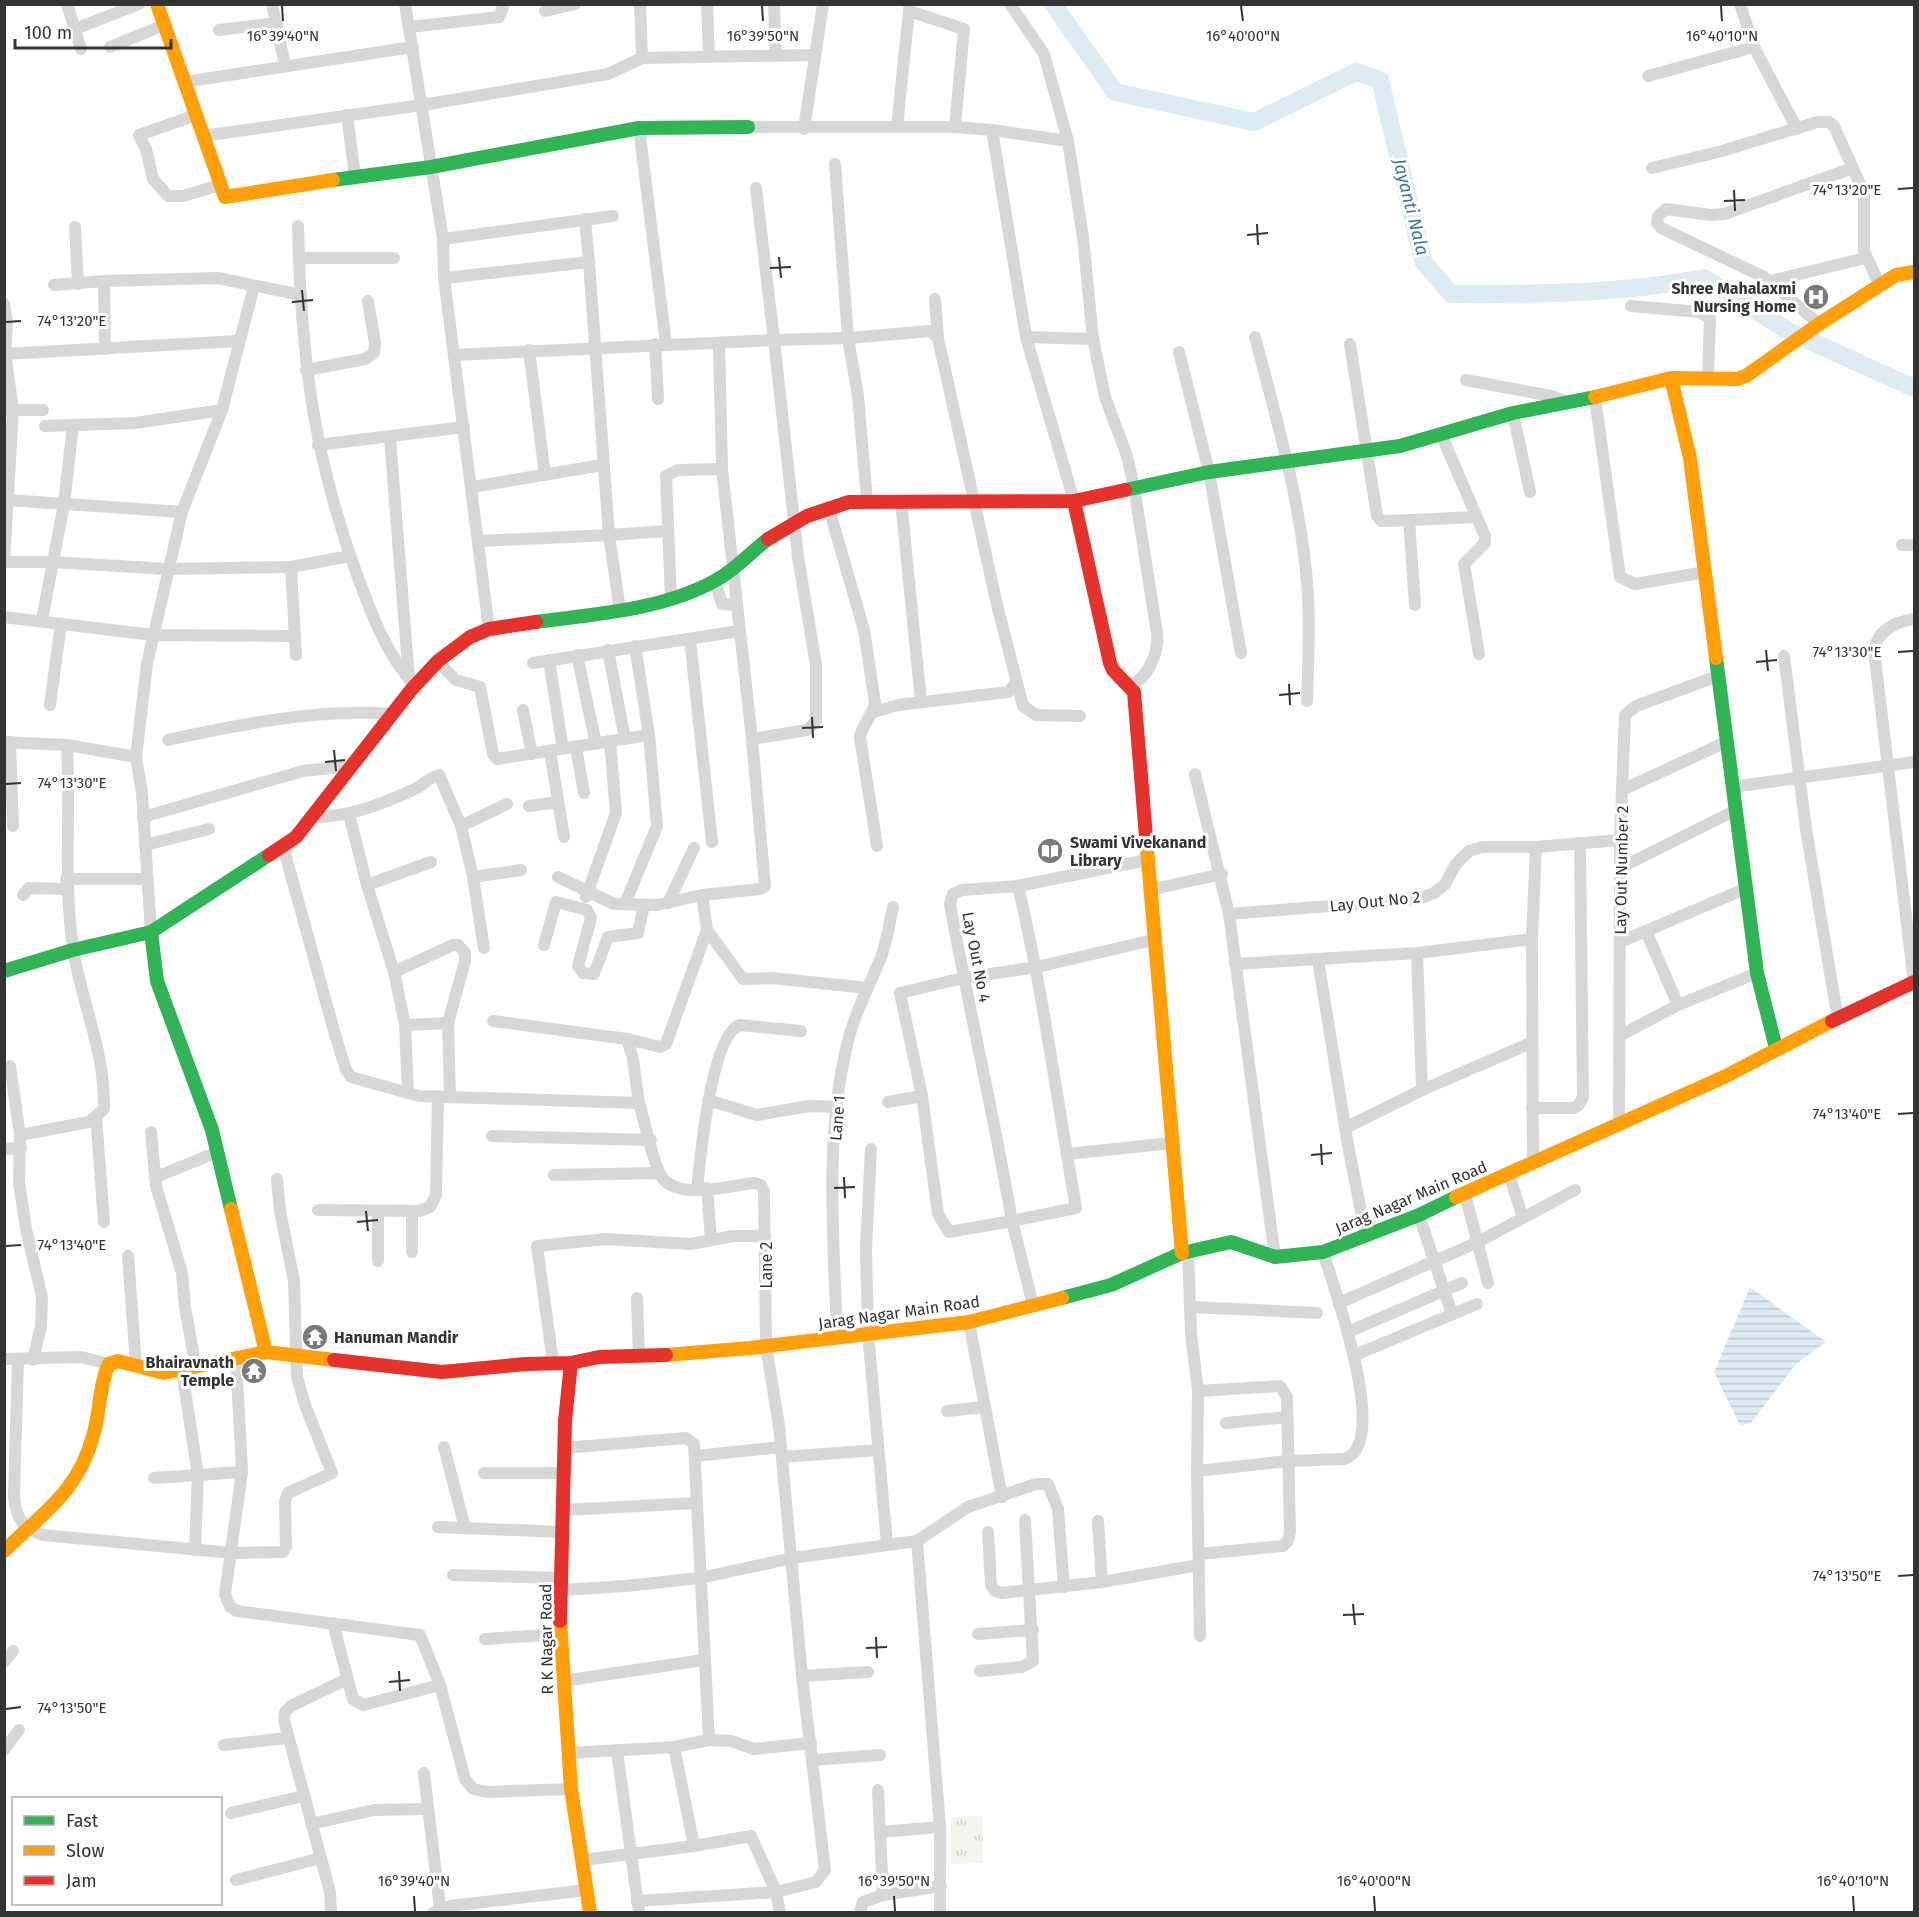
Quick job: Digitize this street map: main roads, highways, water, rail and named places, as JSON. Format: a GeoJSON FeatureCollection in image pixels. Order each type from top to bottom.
{"type":"FeatureCollection","features":[{"type":"Feature","properties":{"kind":"main road"},"geometry":{"type":"LineString","coordinates":[[157,4],[225,197],[355,176],[431,167],[639,128],[748,127]]}},
{"type":"Feature","properties":{"kind":"main road"},"geometry":{"type":"LineString","coordinates":[[4,971],[73,950],[151,932],[296,837],[390,714],[411,682],[475,634],[489,629],[620,610],[671,598],[715,581],[733,570],[766,540],[807,516],[849,502],[901,501],[975,504],[1074,501],[1209,472],[1286,460],[1368,453],[1513,412],[1572,403],[1671,378],[1737,379],[1746,376],[1819,324],[1896,275],[1914,272]]}},
{"type":"Feature","properties":{"kind":"main road"},"geometry":{"type":"LineString","coordinates":[[1671,378],[1690,458],[1732,787],[1748,888],[1757,973],[1776,1048]]}},
{"type":"Feature","properties":{"kind":"main road"},"geometry":{"type":"LineString","coordinates":[[1074,501],[1110,663],[1117,675],[1132,689],[1137,722],[1153,940],[1172,1143],[1185,1252]]}},
{"type":"Feature","properties":{"kind":"main road"},"geometry":{"type":"LineString","coordinates":[[151,932],[157,981],[212,1130],[215,1153],[266,1352]]}},
{"type":"Feature","properties":{"kind":"main road","name":"Jarag Nagar Main Road"},"geometry":{"type":"LineString","coordinates":[[4,1551],[65,1495],[78,1477],[98,1418],[109,1364],[118,1361],[151,1371],[189,1369],[266,1352],[442,1372],[553,1362],[571,1363],[599,1357],[766,1346],[969,1322],[1111,1285],[1185,1252],[1231,1242],[1275,1257],[1323,1252],[1419,1215],[1508,1172],[1619,1126],[1724,1077],[1776,1048],[1914,982]]}},
{"type":"Feature","properties":{"kind":"main road","name":"R K Nagar Road"},"geometry":{"type":"LineString","coordinates":[[571,1363],[564,1448],[560,1634],[571,1789],[590,1912]]}},
{"type":"Feature","properties":{"kind":"waterway","name":"Jayanti Nala"},"geometry":{"type":"LineString","coordinates":[[1053,4],[1115,92],[1254,122],[1356,72],[1380,80],[1423,261],[1451,294],[1609,290],[1704,278],[1788,331],[1914,388]]}},
{"type":"Feature","properties":{"kind":"place","name":"Shree Mahalaxmi Nursing Home"},"geometry":{"type":"Point","coordinates":[1816,297]}},
{"type":"Feature","properties":{"kind":"place","name":"Swami Vivekanand Library"},"geometry":{"type":"Point","coordinates":[1050,851]}},
{"type":"Feature","properties":{"kind":"place","name":"Hanuman Mandir"},"geometry":{"type":"Point","coordinates":[315,1337]}},
{"type":"Feature","properties":{"kind":"place","name":"Bhairavnath Temple"},"geometry":{"type":"Point","coordinates":[254,1371]}}]}
